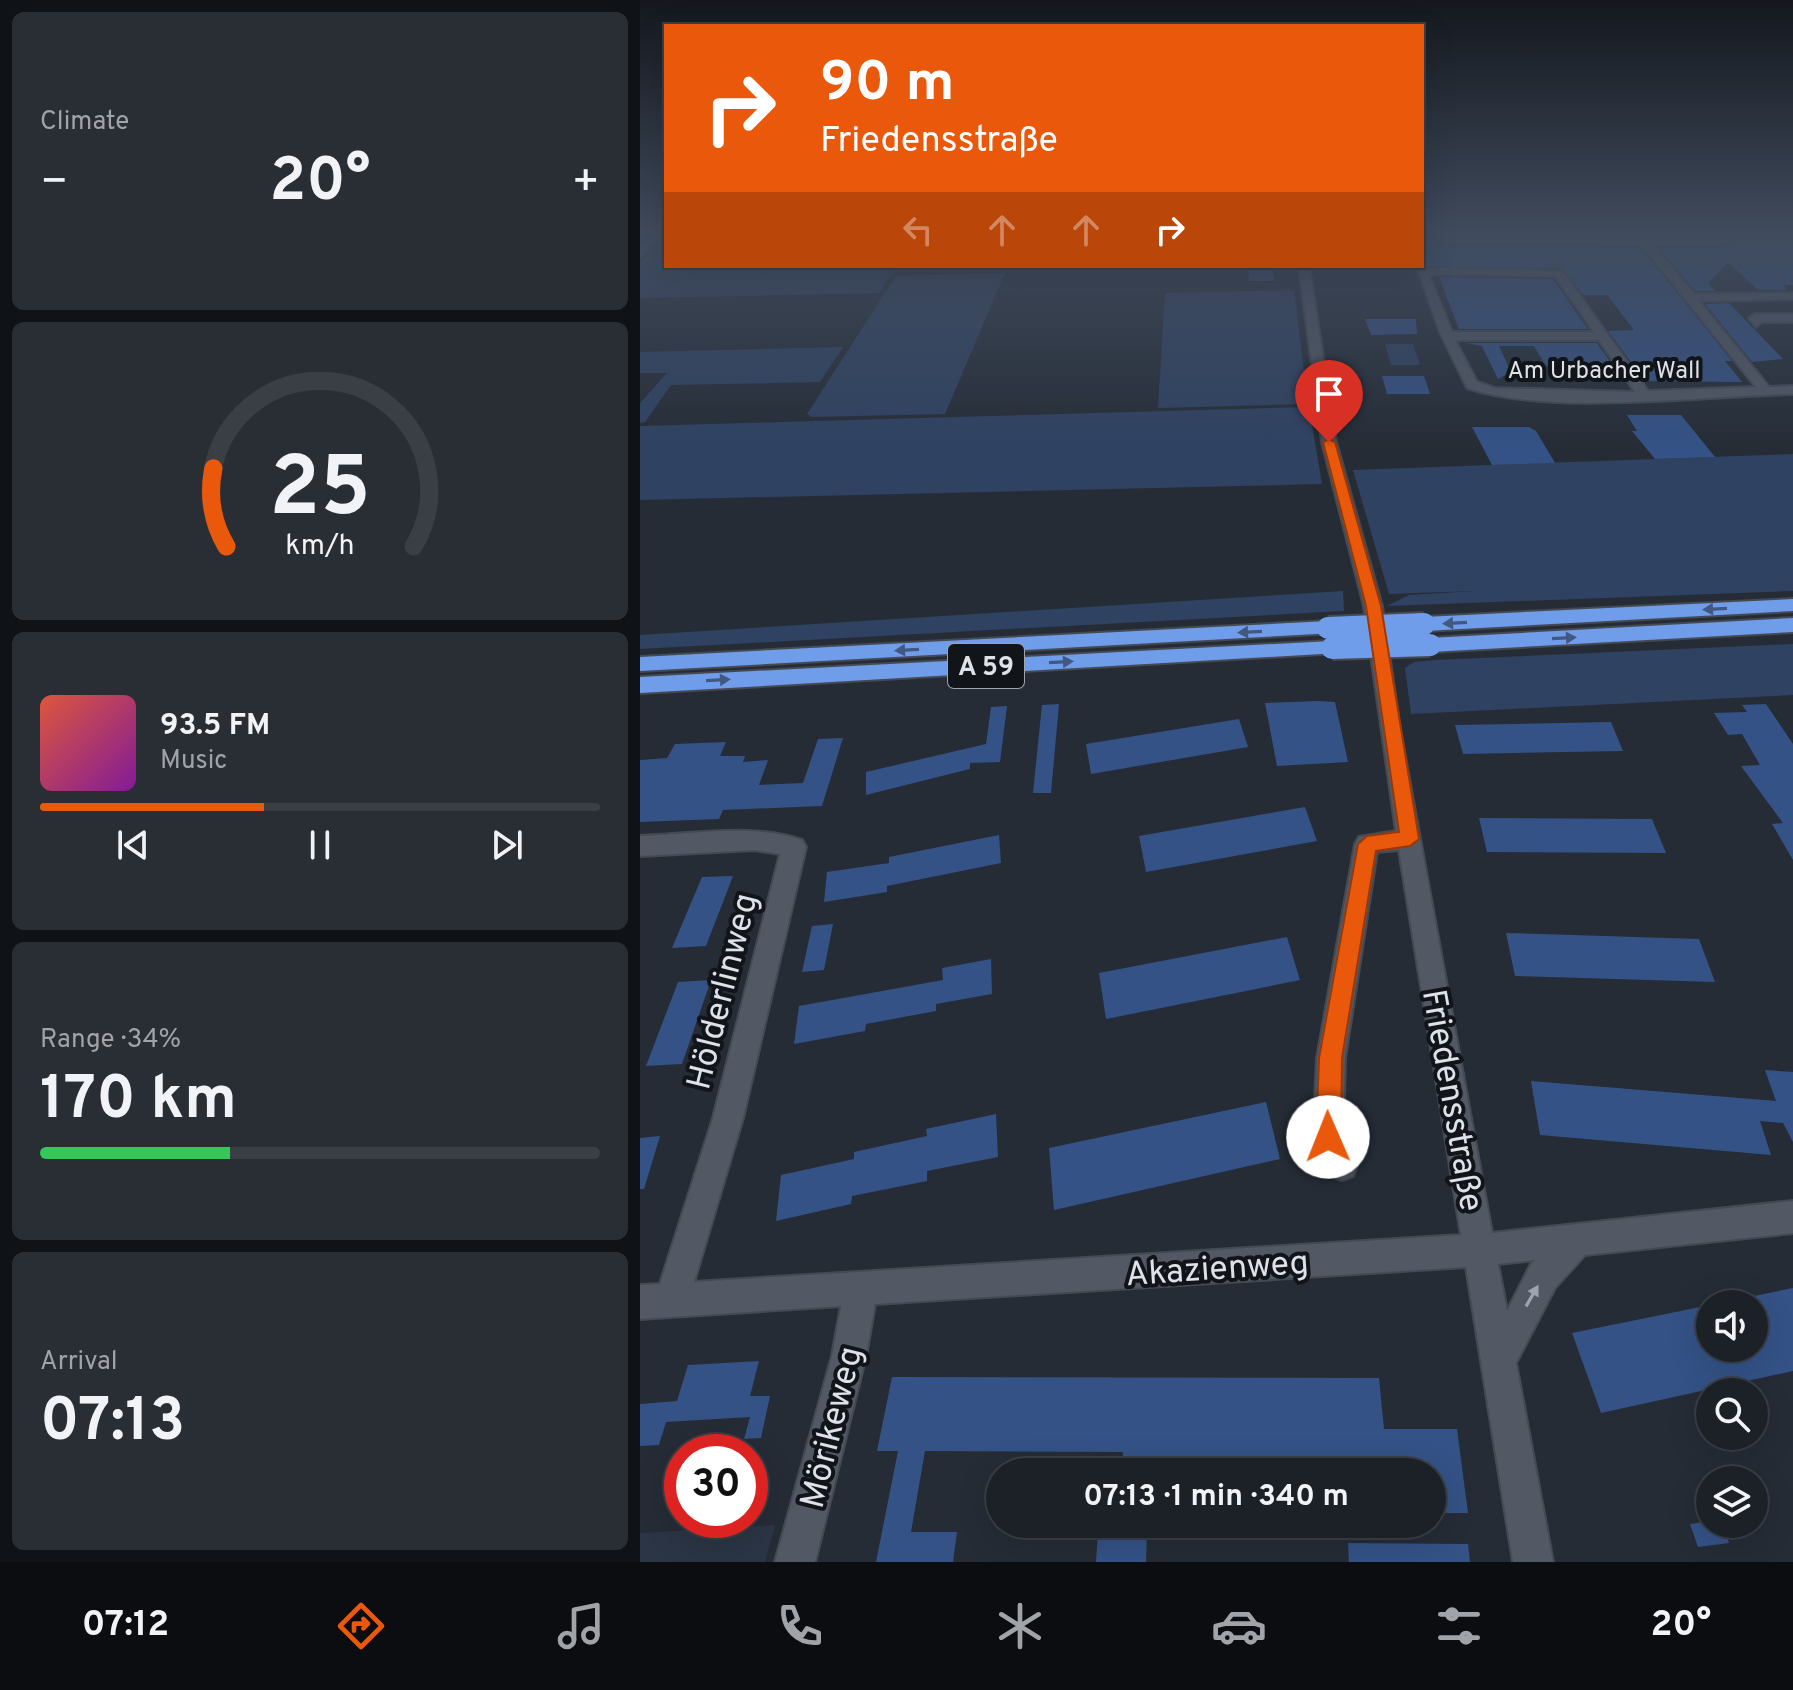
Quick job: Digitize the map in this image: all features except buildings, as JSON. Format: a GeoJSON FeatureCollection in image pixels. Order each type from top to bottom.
{"type":"FeatureCollection","features":[{"type":"Feature","properties":{"kind":"highway","name":"A 59"},"geometry":{"type":"LineString","coordinates":[[1427,634],[1793,605]]}},
{"type":"Feature","properties":{"kind":"highway","name":"A 59"},"geometry":{"type":"LineString","coordinates":[[640,664],[1427,634],[1793,625]]}},
{"type":"Feature","properties":{"kind":"highway","name":"A 59"},"geometry":{"type":"LineString","coordinates":[[640,685],[1330,638]]}},
{"type":"Feature","properties":{"kind":"street","name":"Friedensstraße"},"geometry":{"type":"LineString","coordinates":[[1310,306],[1329,442],[1373,606],[1533,1562]]}},
{"type":"Feature","properties":{"kind":"street","name":"Am Urbacher Wall"},"geometry":{"type":"LineString","coordinates":[[1436,306],[1466,379],[1485,391],[1518,395],[1793,390]]}},
{"type":"Feature","properties":{"kind":"street","name":"Am Urbacher Wall"},"geometry":{"type":"LineString","coordinates":[[1581,306],[1603,336]]}},
{"type":"Feature","properties":{"kind":"street"},"geometry":{"type":"LineString","coordinates":[[1697,306],[1765,390]]}},
{"type":"Feature","properties":{"kind":"street"},"geometry":{"type":"LineString","coordinates":[[1756,323],[1755,318],[1793,318]]}},
{"type":"Feature","properties":{"kind":"street","name":"Am Urbacher Wall"},"geometry":{"type":"LineString","coordinates":[[1449,336],[1603,336]]}},
{"type":"Feature","properties":{"kind":"street"},"geometry":{"type":"LineString","coordinates":[[1603,336],[1643,394]]}},
{"type":"Feature","properties":{"kind":"street"},"geometry":{"type":"LineString","coordinates":[[1342,1165],[1328,1137],[1330,1071],[1367,844],[1410,839]]}},
{"type":"Feature","properties":{"kind":"street","name":"Hölderlinweg"},"geometry":{"type":"LineString","coordinates":[[640,846],[754,841],[794,847],[728,1118],[656,1301]]}},
{"type":"Feature","properties":{"kind":"street","name":"Akazienweg"},"geometry":{"type":"LineString","coordinates":[[656,1301],[1480,1250],[1793,1217]]}},
{"type":"Feature","properties":{"kind":"street"},"geometry":{"type":"LineString","coordinates":[[1499,1361],[1543,1276],[1578,1239]]}},
{"type":"Feature","properties":{"kind":"street","name":"Mörikeweg"},"geometry":{"type":"LineString","coordinates":[[795,1562],[849,1356],[861,1290]]}},
{"type":"Feature","properties":{"kind":"shaded area"},"geometry":{"type":"Polygon","coordinates":[[[877,306],[991,306],[945,414],[812,417],[807,414],[877,306]]]}},
{"type":"Feature","properties":{"kind":"shaded area"},"geometry":{"type":"Polygon","coordinates":[[[1164,306],[1296,306],[1308,404],[1158,408],[1164,306]]]}},
{"type":"Feature","properties":{"kind":"shaded area"},"geometry":{"type":"Polygon","coordinates":[[[1385,344],[1413,344],[1420,365],[1391,365],[1385,344]]]}},
{"type":"Feature","properties":{"kind":"shaded area"},"geometry":{"type":"Polygon","coordinates":[[[843,347],[820,382],[671,385],[645,422],[640,423],[640,403],[667,373],[640,373],[640,352],[843,347]]]}},
{"type":"Feature","properties":{"kind":"shaded area"},"geometry":{"type":"Polygon","coordinates":[[[1309,407],[1322,484],[640,500],[640,426],[1309,407]]]}},
{"type":"Feature","properties":{"kind":"shaded area"},"geometry":{"type":"Polygon","coordinates":[[[1793,454],[1793,591],[1387,606],[1409,595],[1475,591],[1389,594],[1353,470],[1793,454]]]}},
{"type":"Feature","properties":{"kind":"shaded area"},"geometry":{"type":"Polygon","coordinates":[[[1343,591],[1344,611],[640,649],[640,635],[1343,591]]]}},
{"type":"Feature","properties":{"kind":"shaded area"},"geometry":{"type":"Polygon","coordinates":[[[1793,644],[1793,695],[1411,714],[1405,668],[1414,662],[1436,660],[1793,644]]]}},
{"type":"Feature","properties":{"kind":"shaded area"},"geometry":{"type":"Polygon","coordinates":[[[768,1525],[775,1525],[765,1562],[640,1562],[640,1533],[664,1532],[664,1538],[768,1538],[768,1525]]]}},
{"type":"Feature","properties":{"kind":"route"},"geometry":{"type":"LineString","coordinates":[[1328,1137],[1331,1058],[1367,844],[1410,839],[1390,729],[1373,606],[1339,489],[1329,442]]}}]}
